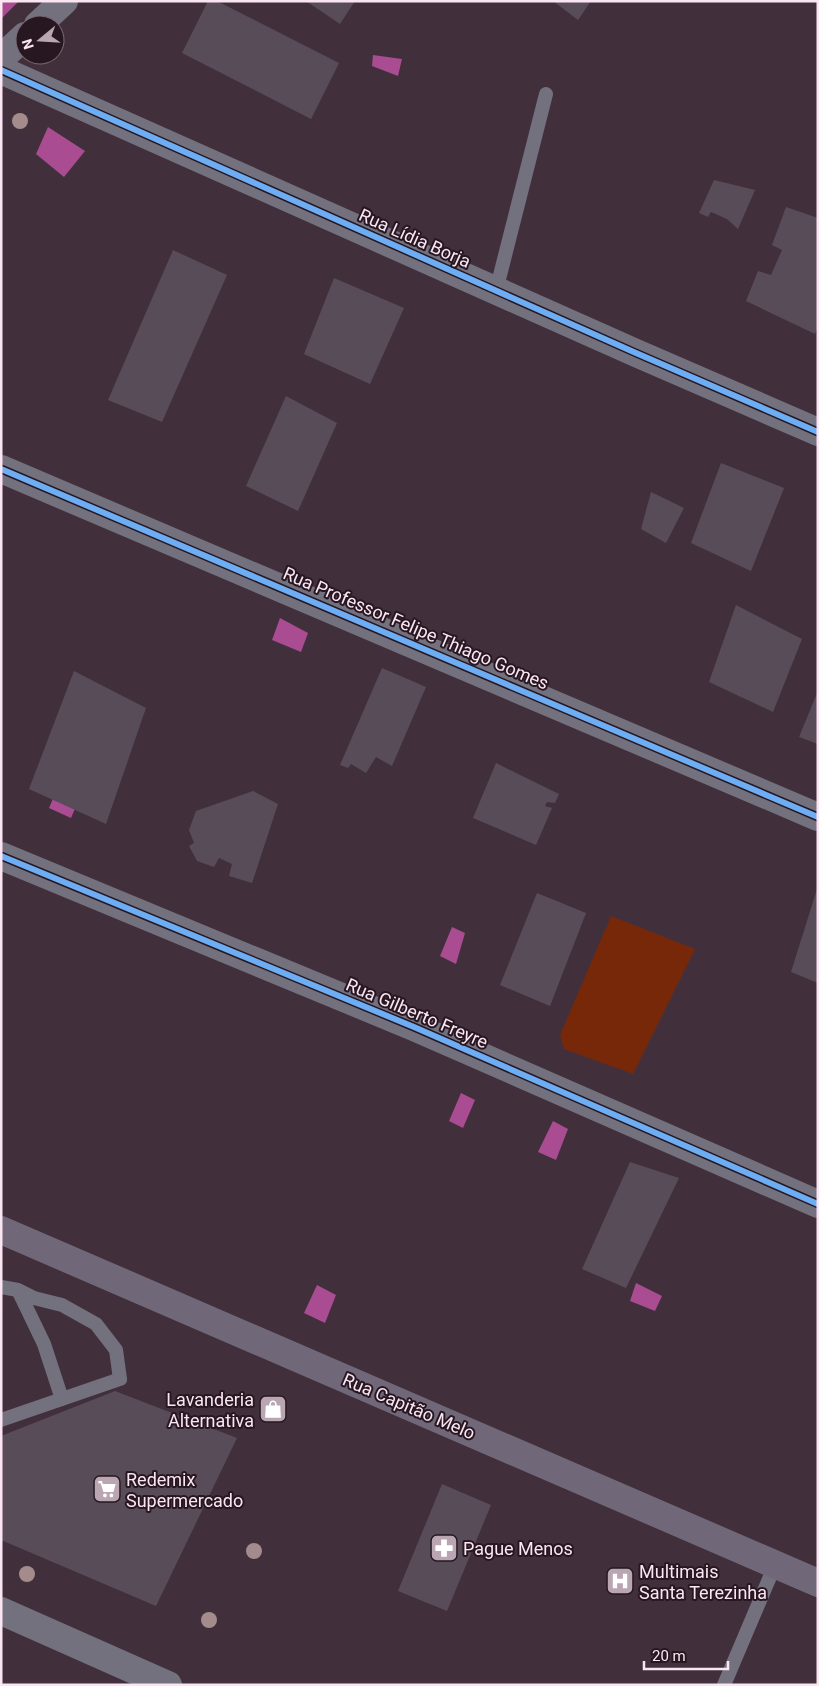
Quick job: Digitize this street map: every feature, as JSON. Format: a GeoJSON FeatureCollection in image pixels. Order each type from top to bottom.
{"type":"FeatureCollection","features":[{"type":"Feature","properties":{"kind":"main road","name":"Rua Capitão Melo"},"geometry":{"type":"LineString","coordinates":[[1,1230],[818,1583]]}},
{"type":"Feature","properties":{"kind":"street"},"geometry":{"type":"LineString","coordinates":[[49,15],[64,1]]}},
{"type":"Feature","properties":{"kind":"street"},"geometry":{"type":"LineString","coordinates":[[1,58],[15,45]]}},
{"type":"Feature","properties":{"kind":"street","name":"Rua Lídia Borja"},"geometry":{"type":"LineString","coordinates":[[1,70],[496,291],[818,432]]}},
{"type":"Feature","properties":{"kind":"street","name":"Rua Professor Felipe Thiago Gomes"},"geometry":{"type":"LineString","coordinates":[[1,469],[818,817]]}},
{"type":"Feature","properties":{"kind":"street","name":"Rua Gilberto Freyre"},"geometry":{"type":"LineString","coordinates":[[1,856],[414,1027],[818,1204]]}},
{"type":"Feature","properties":{"kind":"street"},"geometry":{"type":"LineString","coordinates":[[1,1611],[168,1685]]}},
{"type":"Feature","properties":{"kind":"lane"},"geometry":{"type":"LineString","coordinates":[[496,291],[546,94]]}},
{"type":"Feature","properties":{"kind":"lane"},"geometry":{"type":"LineString","coordinates":[[1,1287],[18,1290],[34,1298],[62,1305],[96,1324],[116,1350],[120,1379],[1,1420]]}},
{"type":"Feature","properties":{"kind":"lane"},"geometry":{"type":"LineString","coordinates":[[18,1290],[44,1344],[62,1399]]}},
{"type":"Feature","properties":{"kind":"lane"},"geometry":{"type":"LineString","coordinates":[[724,1685],[775,1565]]}},
{"type":"Feature","properties":{"kind":"shaded area"},"geometry":{"type":"Polygon","coordinates":[[[1,1],[19,1],[1,19],[1,1]]]}},
{"type":"Feature","properties":{"kind":"shaded area"},"geometry":{"type":"Polygon","coordinates":[[[373,55],[402,59],[398,76],[372,66],[373,55]]]}},
{"type":"Feature","properties":{"kind":"shaded area"},"geometry":{"type":"Polygon","coordinates":[[[48,127],[85,151],[64,177],[36,154],[48,127]]]}},
{"type":"Feature","properties":{"kind":"shaded area"},"geometry":{"type":"Polygon","coordinates":[[[280,618],[308,633],[301,652],[272,640],[280,618]]]}},
{"type":"Feature","properties":{"kind":"shaded area"},"geometry":{"type":"Polygon","coordinates":[[[58,787],[80,797],[71,818],[49,808],[58,787]]]}},
{"type":"Feature","properties":{"kind":"shaded area"},"geometry":{"type":"Polygon","coordinates":[[[611,916],[695,949],[633,1074],[564,1049],[560,1035],[611,916]]]}},
{"type":"Feature","properties":{"kind":"shaded area"},"geometry":{"type":"Polygon","coordinates":[[[452,927],[465,933],[456,964],[440,956],[452,927]]]}},
{"type":"Feature","properties":{"kind":"shaded area"},"geometry":{"type":"Polygon","coordinates":[[[461,1093],[475,1100],[463,1128],[449,1121],[461,1093]]]}},
{"type":"Feature","properties":{"kind":"shaded area"},"geometry":{"type":"Polygon","coordinates":[[[553,1121],[568,1129],[556,1160],[538,1152],[553,1121]]]}},
{"type":"Feature","properties":{"kind":"shaded area"},"geometry":{"type":"Polygon","coordinates":[[[636,1283],[662,1296],[655,1311],[630,1301],[636,1283]]]}},
{"type":"Feature","properties":{"kind":"shaded area"},"geometry":{"type":"Polygon","coordinates":[[[317,1285],[336,1295],[325,1323],[304,1313],[317,1285]]]}},
{"type":"Feature","properties":{"kind":"building"},"geometry":{"type":"Polygon","coordinates":[[[208,1],[217,1],[339,63],[311,119],[182,53],[208,1]]]}},
{"type":"Feature","properties":{"kind":"building"},"geometry":{"type":"Polygon","coordinates":[[[306,1],[355,1],[340,24],[306,1]]]}},
{"type":"Feature","properties":{"kind":"building"},"geometry":{"type":"Polygon","coordinates":[[[553,1],[591,1],[578,20],[553,1]]]}},
{"type":"Feature","properties":{"kind":"building"},"geometry":{"type":"Polygon","coordinates":[[[714,180],[755,190],[738,229],[727,219],[711,212],[708,217],[699,213],[714,180]]]}},
{"type":"Feature","properties":{"kind":"building"},"geometry":{"type":"Polygon","coordinates":[[[786,207],[818,218],[818,327],[815,334],[746,301],[758,271],[771,275],[782,250],[772,245],[786,207]]]}},
{"type":"Feature","properties":{"kind":"building"},"geometry":{"type":"Polygon","coordinates":[[[173,250],[227,275],[162,422],[108,400],[173,250]]]}},
{"type":"Feature","properties":{"kind":"building"},"geometry":{"type":"Polygon","coordinates":[[[334,278],[404,308],[370,384],[304,354],[334,278]]]}},
{"type":"Feature","properties":{"kind":"building"},"geometry":{"type":"Polygon","coordinates":[[[286,396],[337,423],[298,511],[246,486],[286,396]]]}},
{"type":"Feature","properties":{"kind":"building"},"geometry":{"type":"Polygon","coordinates":[[[721,463],[784,488],[751,571],[691,543],[721,463]]]}},
{"type":"Feature","properties":{"kind":"building"},"geometry":{"type":"Polygon","coordinates":[[[651,492],[684,508],[666,543],[641,529],[651,492]]]}},
{"type":"Feature","properties":{"kind":"building"},"geometry":{"type":"Polygon","coordinates":[[[736,605],[802,639],[773,712],[709,682],[736,605]]]}},
{"type":"Feature","properties":{"kind":"building"},"geometry":{"type":"Polygon","coordinates":[[[382,668],[426,687],[392,766],[376,757],[366,773],[351,764],[348,768],[340,765],[382,668]]]}},
{"type":"Feature","properties":{"kind":"building"},"geometry":{"type":"Polygon","coordinates":[[[74,671],[146,708],[106,824],[29,789],[74,671]]]}},
{"type":"Feature","properties":{"kind":"building"},"geometry":{"type":"Polygon","coordinates":[[[818,691],[818,744],[799,737],[818,691]]]}},
{"type":"Feature","properties":{"kind":"building"},"geometry":{"type":"Polygon","coordinates":[[[496,763],[559,794],[555,803],[547,802],[545,806],[552,808],[536,845],[473,818],[496,763]]]}},
{"type":"Feature","properties":{"kind":"building"},"geometry":{"type":"Polygon","coordinates":[[[253,791],[278,804],[252,883],[229,876],[232,864],[219,858],[214,867],[197,861],[189,846],[194,843],[189,830],[196,811],[253,791]]]}},
{"type":"Feature","properties":{"kind":"building"},"geometry":{"type":"Polygon","coordinates":[[[818,889],[818,983],[791,972],[818,889]]]}},
{"type":"Feature","properties":{"kind":"building"},"geometry":{"type":"Polygon","coordinates":[[[537,893],[586,913],[550,1006],[500,985],[537,893]]]}},
{"type":"Feature","properties":{"kind":"building"},"geometry":{"type":"Polygon","coordinates":[[[630,1162],[679,1178],[626,1288],[582,1269],[630,1162]]]}},
{"type":"Feature","properties":{"kind":"building","name":"Redemix Supermercado"},"geometry":{"type":"Polygon","coordinates":[[[115,1391],[237,1438],[156,1606],[1,1540],[1,1436],[115,1391]]]}},
{"type":"Feature","properties":{"kind":"building","name":"Pague Menos"},"geometry":{"type":"Polygon","coordinates":[[[442,1484],[491,1505],[447,1611],[398,1591],[442,1484]]]}},
{"type":"Feature","properties":{"kind":"cycle path"},"geometry":{"type":"LineString","coordinates":[[1,70],[636,353],[818,432]]}},
{"type":"Feature","properties":{"kind":"cycle path"},"geometry":{"type":"LineString","coordinates":[[1,469],[818,817]]}},
{"type":"Feature","properties":{"kind":"cycle path"},"geometry":{"type":"LineString","coordinates":[[1,856],[414,1027],[818,1204]]}},
{"type":"Feature","properties":{"kind":"place","name":"Lavanderia Alternativa"},"geometry":{"type":"Point","coordinates":[273,1409]}},
{"type":"Feature","properties":{"kind":"place","name":"Redemix Supermercado"},"geometry":{"type":"Point","coordinates":[107,1489]}},
{"type":"Feature","properties":{"kind":"place","name":"Pague Menos"},"geometry":{"type":"Point","coordinates":[444,1548]}},
{"type":"Feature","properties":{"kind":"place","name":"Multimais Santa Terezinha"},"geometry":{"type":"Point","coordinates":[620,1581]}}]}
